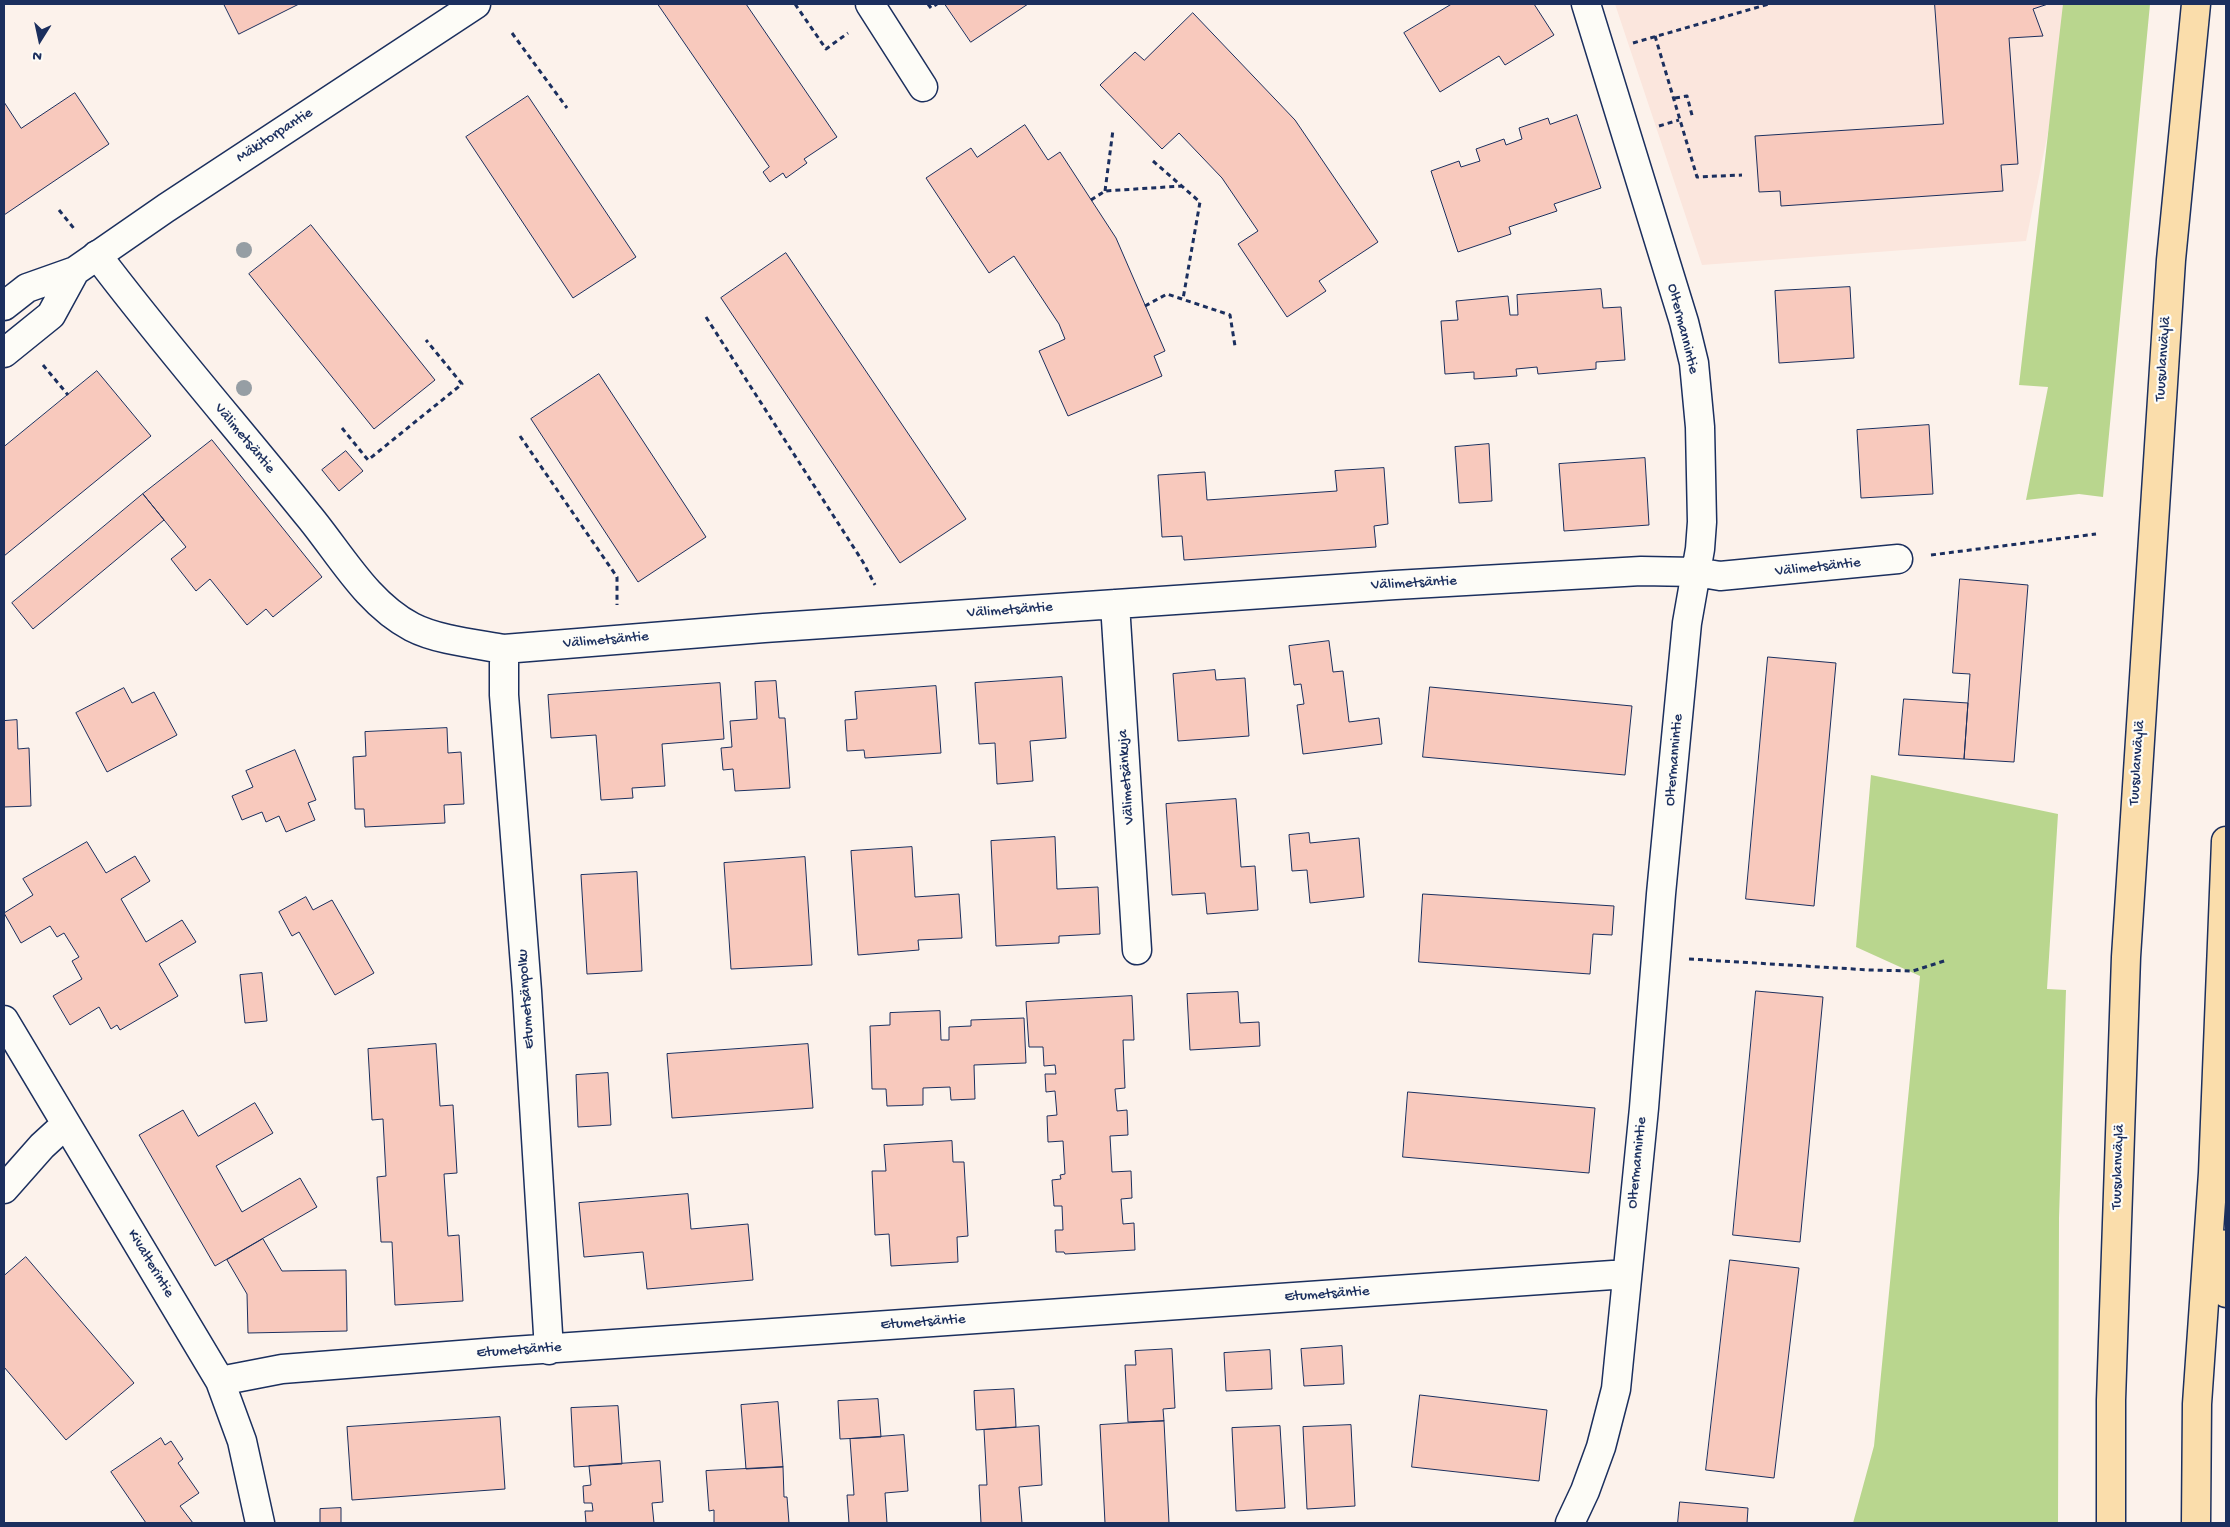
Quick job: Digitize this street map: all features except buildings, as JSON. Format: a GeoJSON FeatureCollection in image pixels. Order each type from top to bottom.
{"type":"FeatureCollection","features":[{"type":"Feature","properties":{"kind":"highway","name":"Tuusulanväylä"},"geometry":{"type":"LineString","coordinates":[[2111,1523],[2111,1400],[2126,957],[2171,260],[2196,4]]}},
{"type":"Feature","properties":{"kind":"highway"},"geometry":{"type":"LineString","coordinates":[[2196,1523],[2197,1404],[2213,1173],[2226,840]]}},
{"type":"Feature","properties":{"kind":"highway"},"geometry":{"type":"LineString","coordinates":[[2213,1173],[2226,1292]]}},
{"type":"Feature","properties":{"kind":"street","name":"Mäkitorpantie"},"geometry":{"type":"LineString","coordinates":[[4,306],[27,288],[75,271],[476,4]]}},
{"type":"Feature","properties":{"kind":"street","name":"Oltermannintie"},"geometry":{"type":"LineString","coordinates":[[1570,1523],[1585,1491],[1601,1447],[1616,1388],[1644,1108],[1686,632],[1702,522],[1700,428],[1694,363],[1684,322],[1586,4]]}},
{"type":"Feature","properties":{"kind":"street"},"geometry":{"type":"LineString","coordinates":[[873,8],[923,87]]}},
{"type":"Feature","properties":{"kind":"street","name":"Välimetsäntie"},"geometry":{"type":"LineString","coordinates":[[97,256],[143,316],[309,515],[368,591],[388,610],[412,627],[467,643],[504,649],[884,620],[1415,584],[1641,572],[1696,572],[1720,576],[1742,575],[1898,559]]}},
{"type":"Feature","properties":{"kind":"street","name":"Mäkitorpantie"},"geometry":{"type":"LineString","coordinates":[[4,353],[50,315],[75,271]]}},
{"type":"Feature","properties":{"kind":"street","name":"Välimetsänkuja"},"geometry":{"type":"LineString","coordinates":[[1115,604],[1137,950]]}},
{"type":"Feature","properties":{"kind":"street","name":"Etumetsänpolku"},"geometry":{"type":"LineString","coordinates":[[504,649],[504,696],[527,991],[547,1286],[549,1350]]}},
{"type":"Feature","properties":{"kind":"street","name":"Kivalterintie"},"geometry":{"type":"LineString","coordinates":[[4,1020],[220,1381],[242,1442],[260,1523]]}},
{"type":"Feature","properties":{"kind":"street"},"geometry":{"type":"LineString","coordinates":[[4,1189],[42,1146],[66,1124]]}},
{"type":"Feature","properties":{"kind":"street","name":"Etumetsäntie"},"geometry":{"type":"LineString","coordinates":[[220,1381],[282,1369],[1627,1274]]}},
{"type":"Feature","properties":{"kind":"path"},"geometry":{"type":"LineString","coordinates":[[795,4],[826,48],[873,8]]}},
{"type":"Feature","properties":{"kind":"path"},"geometry":{"type":"LineString","coordinates":[[928,4],[931,8],[937,4]]}},
{"type":"Feature","properties":{"kind":"path"},"geometry":{"type":"LineString","coordinates":[[1629,44],[1769,4]]}},
{"type":"Feature","properties":{"kind":"path"},"geometry":{"type":"LineString","coordinates":[[512,33],[567,108]]}},
{"type":"Feature","properties":{"kind":"path"},"geometry":{"type":"LineString","coordinates":[[1655,36],[1697,177],[1742,175]]}},
{"type":"Feature","properties":{"kind":"path"},"geometry":{"type":"LineString","coordinates":[[1674,98],[1687,96],[1693,119]]}},
{"type":"Feature","properties":{"kind":"path"},"geometry":{"type":"LineString","coordinates":[[1655,127],[1680,120]]}},
{"type":"Feature","properties":{"kind":"path"},"geometry":{"type":"LineString","coordinates":[[1105,192],[1112,130]]}},
{"type":"Feature","properties":{"kind":"path"},"geometry":{"type":"LineString","coordinates":[[1153,161],[1200,202],[1184,299]]}},
{"type":"Feature","properties":{"kind":"path"},"geometry":{"type":"LineString","coordinates":[[1091,200],[1105,192],[1182,186]]}},
{"type":"Feature","properties":{"kind":"path"},"geometry":{"type":"LineString","coordinates":[[1145,306],[1167,294],[1230,315],[1235,346]]}},
{"type":"Feature","properties":{"kind":"path"},"geometry":{"type":"LineString","coordinates":[[706,317],[863,562],[882,598],[884,620]]}},
{"type":"Feature","properties":{"kind":"path"},"geometry":{"type":"LineString","coordinates":[[342,428],[368,460],[462,384],[426,340]]}},
{"type":"Feature","properties":{"kind":"path"},"geometry":{"type":"LineString","coordinates":[[41,362],[68,395]]}},
{"type":"Feature","properties":{"kind":"path"},"geometry":{"type":"LineString","coordinates":[[520,436],[617,577],[618,639]]}},
{"type":"Feature","properties":{"kind":"path"},"geometry":{"type":"LineString","coordinates":[[1898,559],[2096,534]]}},
{"type":"Feature","properties":{"kind":"path"},"geometry":{"type":"LineString","coordinates":[[1656,959],[1684,958],[1913,971],[1946,960]]}},
{"type":"Feature","properties":{"kind":"shaded area"},"geometry":{"type":"Polygon","coordinates":[[[1615,4],[2074,4],[2026,241],[1702,265],[1615,4]]]}},
{"type":"Feature","properties":{"kind":"green space"},"geometry":{"type":"Polygon","coordinates":[[[2063,4],[2150,4],[2103,497],[2079,494],[2026,500],[2048,387],[2019,385],[2063,4]]]}},
{"type":"Feature","properties":{"kind":"green space"},"geometry":{"type":"Polygon","coordinates":[[[1871,775],[2058,814],[2047,989],[2066,990],[2059,1218],[2058,1523],[1853,1523],[1874,1446],[1920,976],[1856,947],[1871,775]]]}}]}
